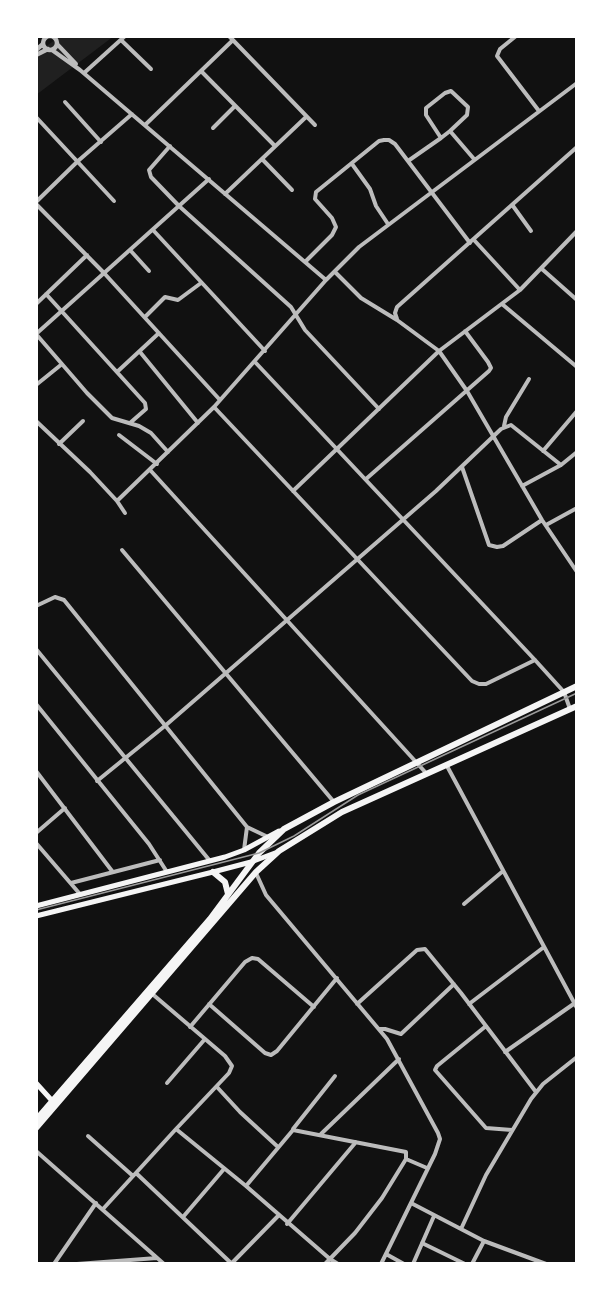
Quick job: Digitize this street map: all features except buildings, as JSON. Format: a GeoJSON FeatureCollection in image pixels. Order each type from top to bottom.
{"type":"FeatureCollection","features":[{"type":"Feature","properties":{"kind":"highway"},"geometry":{"type":"LineString","coordinates":[[36,1128],[54,1103],[210,919],[251,862],[284,829],[334,802],[577,686]]}},
{"type":"Feature","properties":{"kind":"highway"},"geometry":{"type":"LineString","coordinates":[[149,992],[256,872],[279,852],[342,812],[577,706]]}},
{"type":"Feature","properties":{"kind":"highway"},"geometry":{"type":"LineString","coordinates":[[213,872],[225,882],[228,894]]}},
{"type":"Feature","properties":{"kind":"highway"},"geometry":{"type":"LineString","coordinates":[[36,1120],[54,1103]]}},
{"type":"Feature","properties":{"kind":"main road"},"geometry":{"type":"LineString","coordinates":[[36,906],[79,893],[210,861],[244,850],[284,829]]}},
{"type":"Feature","properties":{"kind":"main road"},"geometry":{"type":"LineString","coordinates":[[36,916],[251,862],[279,852]]}},
{"type":"Feature","properties":{"kind":"main road"},"geometry":{"type":"LineString","coordinates":[[36,1083],[54,1103]]}},
{"type":"Feature","properties":{"kind":"street"},"geometry":{"type":"LineString","coordinates":[[38,36],[50,50],[82,71],[326,280]]}},
{"type":"Feature","properties":{"kind":"street"},"geometry":{"type":"LineString","coordinates":[[36,50],[47,37],[52,36],[82,71]]}},
{"type":"Feature","properties":{"kind":"street"},"geometry":{"type":"LineString","coordinates":[[36,55],[50,50],[62,36]]}},
{"type":"Feature","properties":{"kind":"street"},"geometry":{"type":"LineString","coordinates":[[82,71],[125,36]]}},
{"type":"Feature","properties":{"kind":"street"},"geometry":{"type":"LineString","coordinates":[[516,36],[500,49],[497,56],[539,111]]}},
{"type":"Feature","properties":{"kind":"street"},"geometry":{"type":"LineString","coordinates":[[145,125],[201,71],[231,38],[315,125]]}},
{"type":"Feature","properties":{"kind":"street"},"geometry":{"type":"LineString","coordinates":[[121,40],[151,69]]}},
{"type":"Feature","properties":{"kind":"street"},"geometry":{"type":"LineString","coordinates":[[201,71],[275,146]]}},
{"type":"Feature","properties":{"kind":"street"},"geometry":{"type":"LineString","coordinates":[[117,501],[214,407],[326,280],[359,247],[577,83]]}},
{"type":"Feature","properties":{"kind":"street"},"geometry":{"type":"LineString","coordinates":[[408,161],[441,138],[450,131],[467,115],[465,104],[452,91],[445,93],[426,108],[426,115],[441,138]]}},
{"type":"Feature","properties":{"kind":"street"},"geometry":{"type":"LineString","coordinates":[[65,102],[101,142]]}},
{"type":"Feature","properties":{"kind":"street"},"geometry":{"type":"LineString","coordinates":[[213,128],[235,105]]}},
{"type":"Feature","properties":{"kind":"street"},"geometry":{"type":"LineString","coordinates":[[132,114],[78,161],[36,203],[104,273],[220,400]]}},
{"type":"Feature","properties":{"kind":"street"},"geometry":{"type":"LineString","coordinates":[[36,117],[114,201]]}},
{"type":"Feature","properties":{"kind":"street"},"geometry":{"type":"LineString","coordinates":[[225,194],[306,117]]}},
{"type":"Feature","properties":{"kind":"street"},"geometry":{"type":"LineString","coordinates":[[450,131],[474,159]]}},
{"type":"Feature","properties":{"kind":"street"},"geometry":{"type":"LineString","coordinates":[[305,262],[332,235],[336,227],[332,218],[315,199],[316,192],[379,141],[389,140],[396,144],[472,242],[520,290]]}},
{"type":"Feature","properties":{"kind":"street"},"geometry":{"type":"LineString","coordinates":[[170,146],[151,168],[149,174],[179,206],[284,300],[305,330],[379,409]]}},
{"type":"Feature","properties":{"kind":"street"},"geometry":{"type":"LineString","coordinates":[[397,320],[395,314],[397,307],[577,147]]}},
{"type":"Feature","properties":{"kind":"street"},"geometry":{"type":"LineString","coordinates":[[262,159],[292,190]]}},
{"type":"Feature","properties":{"kind":"street"},"geometry":{"type":"LineString","coordinates":[[352,164],[370,189],[376,206],[388,224]]}},
{"type":"Feature","properties":{"kind":"street"},"geometry":{"type":"LineString","coordinates":[[168,452],[151,433],[112,418],[36,334],[209,179]]}},
{"type":"Feature","properties":{"kind":"street"},"geometry":{"type":"LineString","coordinates":[[513,206],[531,231]]}},
{"type":"Feature","properties":{"kind":"street"},"geometry":{"type":"LineString","coordinates":[[153,230],[265,351]]}},
{"type":"Feature","properties":{"kind":"street"},"geometry":{"type":"LineString","coordinates":[[293,491],[439,351],[520,290],[576,233]]}},
{"type":"Feature","properties":{"kind":"street"},"geometry":{"type":"LineString","coordinates":[[130,250],[149,271]]}},
{"type":"Feature","properties":{"kind":"street"},"geometry":{"type":"LineString","coordinates":[[36,304],[87,255]]}},
{"type":"Feature","properties":{"kind":"street"},"geometry":{"type":"LineString","coordinates":[[542,269],[577,300]]}},
{"type":"Feature","properties":{"kind":"street"},"geometry":{"type":"LineString","coordinates":[[335,272],[361,298],[397,320],[439,351],[467,390],[542,520],[577,572]]}},
{"type":"Feature","properties":{"kind":"street"},"geometry":{"type":"LineString","coordinates":[[145,317],[165,297],[178,300],[202,283]]}},
{"type":"Feature","properties":{"kind":"street"},"geometry":{"type":"LineString","coordinates":[[46,294],[145,403],[143,412],[130,423]]}},
{"type":"Feature","properties":{"kind":"street"},"geometry":{"type":"LineString","coordinates":[[502,304],[577,367]]}},
{"type":"Feature","properties":{"kind":"street"},"geometry":{"type":"LineString","coordinates":[[366,479],[490,368],[465,331]]}},
{"type":"Feature","properties":{"kind":"street"},"geometry":{"type":"LineString","coordinates":[[117,372],[159,333]]}},
{"type":"Feature","properties":{"kind":"street"},"geometry":{"type":"LineString","coordinates":[[140,352],[198,423]]}},
{"type":"Feature","properties":{"kind":"street"},"geometry":{"type":"LineString","coordinates":[[255,362],[564,692],[570,710]]}},
{"type":"Feature","properties":{"kind":"street"},"geometry":{"type":"LineString","coordinates":[[36,385],[62,364]]}},
{"type":"Feature","properties":{"kind":"street"},"geometry":{"type":"LineString","coordinates":[[504,427],[506,417],[529,379]]}},
{"type":"Feature","properties":{"kind":"street"},"geometry":{"type":"LineString","coordinates":[[214,407],[472,681],[486,684],[535,660]]}},
{"type":"Feature","properties":{"kind":"street"},"geometry":{"type":"LineString","coordinates":[[543,451],[577,411]]}},
{"type":"Feature","properties":{"kind":"street"},"geometry":{"type":"LineString","coordinates":[[59,444],[83,421]]}},
{"type":"Feature","properties":{"kind":"street"},"geometry":{"type":"LineString","coordinates":[[36,423],[76,458],[117,501],[125,513]]}},
{"type":"Feature","properties":{"kind":"street"},"geometry":{"type":"LineString","coordinates":[[97,781],[225,674],[462,467],[504,427],[511,425],[561,465]]}},
{"type":"Feature","properties":{"kind":"street"},"geometry":{"type":"LineString","coordinates":[[119,435],[157,464]]}},
{"type":"Feature","properties":{"kind":"street"},"geometry":{"type":"LineString","coordinates":[[522,486],[561,465],[577,452]]}},
{"type":"Feature","properties":{"kind":"street"},"geometry":{"type":"LineString","coordinates":[[462,467],[489,545],[503,546],[542,520]]}},
{"type":"Feature","properties":{"kind":"street"},"geometry":{"type":"LineString","coordinates":[[150,471],[161,480],[426,773]]}},
{"type":"Feature","properties":{"kind":"street"},"geometry":{"type":"LineString","coordinates":[[546,525],[577,508]]}},
{"type":"Feature","properties":{"kind":"street"},"geometry":{"type":"LineString","coordinates":[[122,550],[334,802]]}},
{"type":"Feature","properties":{"kind":"street"},"geometry":{"type":"LineString","coordinates":[[37,604],[55,597],[64,600],[247,827],[268,837]]}},
{"type":"Feature","properties":{"kind":"street"},"geometry":{"type":"LineString","coordinates":[[36,649],[210,861]]}},
{"type":"Feature","properties":{"kind":"street"},"geometry":{"type":"LineString","coordinates":[[36,704],[160,860],[167,872]]}},
{"type":"Feature","properties":{"kind":"street"},"geometry":{"type":"LineString","coordinates":[[446,764],[576,1006],[506,1052]]}},
{"type":"Feature","properties":{"kind":"street"},"geometry":{"type":"LineString","coordinates":[[36,771],[112,871]]}},
{"type":"Feature","properties":{"kind":"street"},"geometry":{"type":"LineString","coordinates":[[36,833],[65,808]]}},
{"type":"Feature","properties":{"kind":"street"},"geometry":{"type":"LineString","coordinates":[[244,850],[247,827]]}},
{"type":"Feature","properties":{"kind":"street"},"geometry":{"type":"LineString","coordinates":[[36,843],[79,893]]}},
{"type":"Feature","properties":{"kind":"street"},"geometry":{"type":"LineString","coordinates":[[71,883],[160,860]]}},
{"type":"Feature","properties":{"kind":"street"},"geometry":{"type":"LineString","coordinates":[[464,904],[503,871]]}},
{"type":"Feature","properties":{"kind":"street"},"geometry":{"type":"LineString","coordinates":[[256,872],[266,895],[379,1029],[399,1059],[436,1126],[440,1139],[435,1154],[381,1264]]}},
{"type":"Feature","properties":{"kind":"street"},"geometry":{"type":"LineString","coordinates":[[469,1004],[544,947]]}},
{"type":"Feature","properties":{"kind":"street"},"geometry":{"type":"LineString","coordinates":[[357,1004],[417,950],[425,949],[536,1092]]}},
{"type":"Feature","properties":{"kind":"street"},"geometry":{"type":"LineString","coordinates":[[190,1027],[245,962],[255,957],[314,1007]]}},
{"type":"Feature","properties":{"kind":"street"},"geometry":{"type":"LineString","coordinates":[[209,1004],[265,1053],[271,1055],[277,1051],[337,978]]}},
{"type":"Feature","properties":{"kind":"street"},"geometry":{"type":"LineString","coordinates":[[379,1029],[401,1034],[454,984]]}},
{"type":"Feature","properties":{"kind":"street"},"geometry":{"type":"LineString","coordinates":[[103,1209],[217,1087],[232,1066],[225,1056],[149,992]]}},
{"type":"Feature","properties":{"kind":"street"},"geometry":{"type":"LineString","coordinates":[[486,1026],[435,1070],[486,1128],[512,1130]]}},
{"type":"Feature","properties":{"kind":"street"},"geometry":{"type":"LineString","coordinates":[[167,1083],[205,1039]]}},
{"type":"Feature","properties":{"kind":"street"},"geometry":{"type":"LineString","coordinates":[[460,1229],[486,1175],[536,1092],[577,1057]]}},
{"type":"Feature","properties":{"kind":"street"},"geometry":{"type":"LineString","coordinates":[[321,1134],[399,1059]]}},
{"type":"Feature","properties":{"kind":"street"},"geometry":{"type":"LineString","coordinates":[[246,1186],[335,1076]]}},
{"type":"Feature","properties":{"kind":"street"},"geometry":{"type":"LineString","coordinates":[[217,1087],[278,1147]]}},
{"type":"Feature","properties":{"kind":"street"},"geometry":{"type":"LineString","coordinates":[[176,1129],[246,1186],[287,1224],[338,1264]]}},
{"type":"Feature","properties":{"kind":"street"},"geometry":{"type":"LineString","coordinates":[[293,1130],[404,1151],[407,1154],[382,1198],[355,1233],[325,1264]]}},
{"type":"Feature","properties":{"kind":"street"},"geometry":{"type":"LineString","coordinates":[[88,1136],[183,1217],[232,1264],[278,1216]]}},
{"type":"Feature","properties":{"kind":"street"},"geometry":{"type":"LineString","coordinates":[[287,1224],[356,1141]]}},
{"type":"Feature","properties":{"kind":"street"},"geometry":{"type":"LineString","coordinates":[[36,1151],[164,1264]]}},
{"type":"Feature","properties":{"kind":"street"},"geometry":{"type":"LineString","coordinates":[[406,1159],[428,1168]]}},
{"type":"Feature","properties":{"kind":"street"},"geometry":{"type":"LineString","coordinates":[[183,1217],[225,1169]]}},
{"type":"Feature","properties":{"kind":"street"},"geometry":{"type":"LineString","coordinates":[[54,1264],[96,1203]]}},
{"type":"Feature","properties":{"kind":"street"},"geometry":{"type":"LineString","coordinates":[[411,1203],[484,1241],[546,1264]]}},
{"type":"Feature","properties":{"kind":"street"},"geometry":{"type":"LineString","coordinates":[[413,1264],[434,1216]]}},
{"type":"Feature","properties":{"kind":"street"},"geometry":{"type":"LineString","coordinates":[[472,1264],[484,1241]]}},
{"type":"Feature","properties":{"kind":"street"},"geometry":{"type":"LineString","coordinates":[[422,1243],[465,1264]]}},
{"type":"Feature","properties":{"kind":"street"},"geometry":{"type":"LineString","coordinates":[[386,1254],[404,1264]]}},
{"type":"Feature","properties":{"kind":"street"},"geometry":{"type":"LineString","coordinates":[[77,1264],[158,1258]]}},
{"type":"Feature","properties":{"kind":"shaded area"},"geometry":{"type":"Polygon","coordinates":[[[60,36],[114,36],[36,95],[36,54],[60,36]]]}},
{"type":"Feature","properties":{"kind":"tram line"},"geometry":{"type":"LineString","coordinates":[[36,910],[259,853],[294,836],[358,795],[577,693]]}}]}
